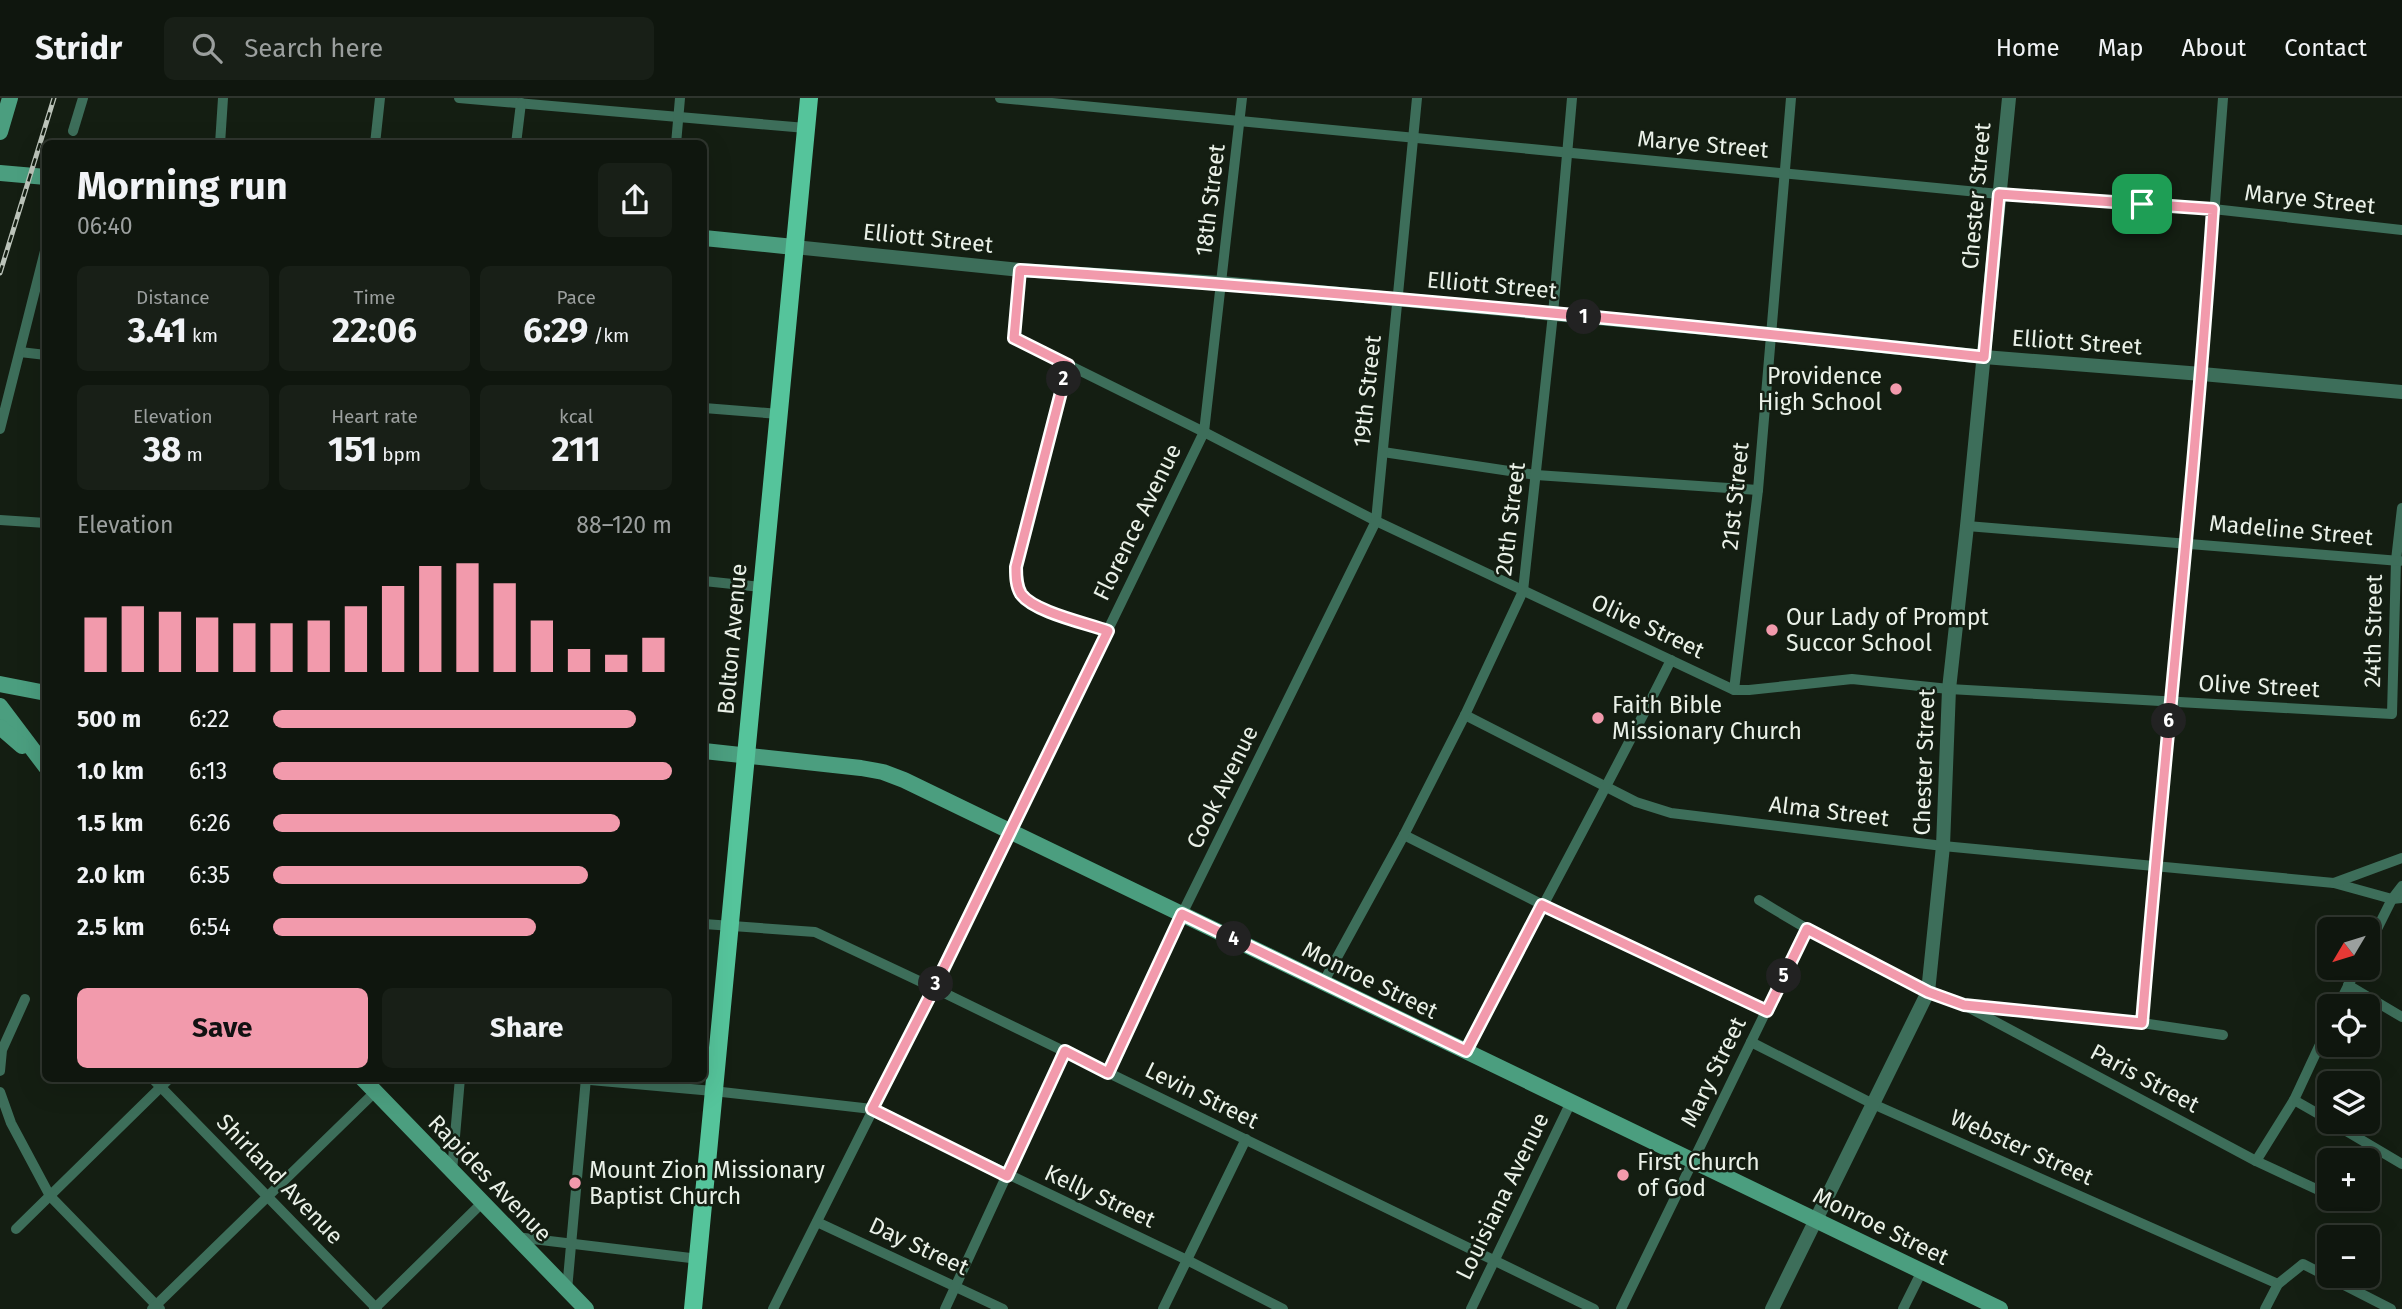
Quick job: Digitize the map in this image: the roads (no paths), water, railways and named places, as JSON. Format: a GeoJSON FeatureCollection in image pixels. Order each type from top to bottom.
{"type":"FeatureCollection","features":[{"type":"Feature","properties":{"kind":"main road"},"geometry":{"type":"LineString","coordinates":[[0,132],[10,98]]}},
{"type":"Feature","properties":{"kind":"main road","name":"Bolton Avenue"},"geometry":{"type":"LineString","coordinates":[[693,1309],[809,98]]}},
{"type":"Feature","properties":{"kind":"main road"},"geometry":{"type":"LineString","coordinates":[[0,173],[42,177]]}},
{"type":"Feature","properties":{"kind":"main road","name":"Elliott Street"},"geometry":{"type":"LineString","coordinates":[[707,238],[794,247]]}},
{"type":"Feature","properties":{"kind":"main road"},"geometry":{"type":"LineString","coordinates":[[0,684],[39,693]]}},
{"type":"Feature","properties":{"kind":"main road"},"geometry":{"type":"LineString","coordinates":[[0,706],[42,764]]}},
{"type":"Feature","properties":{"kind":"main road"},"geometry":{"type":"LineString","coordinates":[[0,727],[42,764]]}},
{"type":"Feature","properties":{"kind":"main road","name":"Monroe Street"},"geometry":{"type":"LineString","coordinates":[[707,751],[883,772],[2000,1309]]}},
{"type":"Feature","properties":{"kind":"main road","name":"Rapides Avenue"},"geometry":{"type":"LineString","coordinates":[[366,1082],[586,1309]]}},
{"type":"Feature","properties":{"kind":"street"},"geometry":{"type":"LineString","coordinates":[[73,131],[83,98]]}},
{"type":"Feature","properties":{"kind":"street"},"geometry":{"type":"LineString","coordinates":[[219,140],[223,98]]}},
{"type":"Feature","properties":{"kind":"street"},"geometry":{"type":"LineString","coordinates":[[375,140],[380,98]]}},
{"type":"Feature","properties":{"kind":"street"},"geometry":{"type":"LineString","coordinates":[[459,98],[806,128]]}},
{"type":"Feature","properties":{"kind":"street"},"geometry":{"type":"LineString","coordinates":[[676,140],[680,98]]}},
{"type":"Feature","properties":{"kind":"street","name":"Marye Street"},"geometry":{"type":"LineString","coordinates":[[1000,98],[1999,194],[2213,209],[2402,230]]}},
{"type":"Feature","properties":{"kind":"street","name":"18th Street"},"geometry":{"type":"LineString","coordinates":[[1204,432],[1242,98]]}},
{"type":"Feature","properties":{"kind":"street","name":"19th Street"},"geometry":{"type":"LineString","coordinates":[[1376,521],[1417,98]]}},
{"type":"Feature","properties":{"kind":"street","name":"20th Street"},"geometry":{"type":"LineString","coordinates":[[1323,983],[1404,835],[1465,715],[1522,591],[1553,314],[1572,98]]}},
{"type":"Feature","properties":{"kind":"street","name":"21st Street"},"geometry":{"type":"LineString","coordinates":[[1734,690],[1758,490],[1791,98]]}},
{"type":"Feature","properties":{"kind":"street","name":"Chester Street"},"geometry":{"type":"LineString","coordinates":[[1772,1309],[1928,992],[1943,846],[1949,689],[2009,98]]}},
{"type":"Feature","properties":{"kind":"street"},"geometry":{"type":"LineString","coordinates":[[2142,1023],[2202,374],[2223,98]]}},
{"type":"Feature","properties":{"kind":"street"},"geometry":{"type":"LineString","coordinates":[[516,140],[521,103]]}},
{"type":"Feature","properties":{"kind":"street","name":"Elliott Street"},"geometry":{"type":"LineString","coordinates":[[794,247],[1020,270],[1221,283],[1397,299],[1984,357],[2402,392]]}},
{"type":"Feature","properties":{"kind":"street"},"geometry":{"type":"LineString","coordinates":[[0,429],[42,263]]}},
{"type":"Feature","properties":{"kind":"street","name":"Olive Street"},"geometry":{"type":"LineString","coordinates":[[1020,270],[1014,338],[1376,521],[1734,690],[1852,679],[1949,689],[2392,714]]}},
{"type":"Feature","properties":{"kind":"street"},"geometry":{"type":"LineString","coordinates":[[20,352],[42,355]]}},
{"type":"Feature","properties":{"kind":"street"},"geometry":{"type":"LineString","coordinates":[[1068,365],[1016,567],[1016,582],[1021,594],[1035,605],[1108,631]]}},
{"type":"Feature","properties":{"kind":"street"},"geometry":{"type":"LineString","coordinates":[[707,408],[779,414]]}},
{"type":"Feature","properties":{"kind":"street","name":"Florence Avenue"},"geometry":{"type":"LineString","coordinates":[[773,1309],[934,988],[1204,432]]}},
{"type":"Feature","properties":{"kind":"street"},"geometry":{"type":"LineString","coordinates":[[1383,452],[1536,475],[1758,490]]}},
{"type":"Feature","properties":{"kind":"street","name":"24th Street"},"geometry":{"type":"LineString","coordinates":[[2392,714],[2402,508]]}},
{"type":"Feature","properties":{"kind":"street"},"geometry":{"type":"LineString","coordinates":[[0,520],[42,523]]}},
{"type":"Feature","properties":{"kind":"street","name":"Cook Avenue"},"geometry":{"type":"LineString","coordinates":[[1108,1073],[1182,914],[1376,521]]}},
{"type":"Feature","properties":{"kind":"street","name":"Madeline Street"},"geometry":{"type":"LineString","coordinates":[[1967,526],[2399,561]]}},
{"type":"Feature","properties":{"kind":"street"},"geometry":{"type":"LineString","coordinates":[[707,581],[761,587]]}},
{"type":"Feature","properties":{"kind":"street"},"geometry":{"type":"LineString","coordinates":[[1466,1051],[1542,905],[1608,788],[1671,660]]}},
{"type":"Feature","properties":{"kind":"street"},"geometry":{"type":"LineString","coordinates":[[0,675],[39,693]]}},
{"type":"Feature","properties":{"kind":"street","name":"Alma Street"},"geometry":{"type":"LineString","coordinates":[[1465,715],[1636,802],[1671,813],[1943,846],[2334,883],[2397,899]]}},
{"type":"Feature","properties":{"kind":"street"},"geometry":{"type":"LineString","coordinates":[[1404,835],[1542,905],[1767,1011]]}},
{"type":"Feature","properties":{"kind":"street","name":"Alma Street"},"geometry":{"type":"LineString","coordinates":[[2334,883],[2402,858]]}},
{"type":"Feature","properties":{"kind":"street"},"geometry":{"type":"LineString","coordinates":[[2380,927],[2402,886]]}},
{"type":"Feature","properties":{"kind":"street","name":"Paris Street"},"geometry":{"type":"LineString","coordinates":[[1759,900],[1807,929],[1928,992],[1964,1005],[2256,1161],[2317,1189]]}},
{"type":"Feature","properties":{"kind":"street","name":"Levin Street"},"geometry":{"type":"LineString","coordinates":[[707,924],[815,932],[1594,1309]]}},
{"type":"Feature","properties":{"kind":"street","name":"Mary Street"},"geometry":{"type":"LineString","coordinates":[[1621,1309],[1807,929]]}},
{"type":"Feature","properties":{"kind":"street"},"geometry":{"type":"LineString","coordinates":[[2344,994],[2351,980]]}},
{"type":"Feature","properties":{"kind":"street"},"geometry":{"type":"LineString","coordinates":[[2348,985],[2402,1017]]}},
{"type":"Feature","properties":{"kind":"street"},"geometry":{"type":"LineString","coordinates":[[0,1071],[2,1050],[25,999]]}},
{"type":"Feature","properties":{"kind":"street"},"geometry":{"type":"LineString","coordinates":[[1964,1005],[2142,1023],[2223,1035]]}},
{"type":"Feature","properties":{"kind":"street","name":"Webster Street"},"geometry":{"type":"LineString","coordinates":[[1751,1042],[1873,1104],[2278,1284]]}},
{"type":"Feature","properties":{"kind":"street"},"geometry":{"type":"LineString","coordinates":[[945,1309],[1065,1051]]}},
{"type":"Feature","properties":{"kind":"street"},"geometry":{"type":"LineString","coordinates":[[2256,1161],[2294,1100],[2317,1051]]}},
{"type":"Feature","properties":{"kind":"street","name":"Shirland Avenue"},"geometry":{"type":"LineString","coordinates":[[156,1082],[376,1308]]}},
{"type":"Feature","properties":{"kind":"street"},"geometry":{"type":"LineString","coordinates":[[16,1230],[166,1082]]}},
{"type":"Feature","properties":{"kind":"street"},"geometry":{"type":"LineString","coordinates":[[452,1171],[460,1082]]}},
{"type":"Feature","properties":{"kind":"street"},"geometry":{"type":"LineString","coordinates":[[567,1290],[586,1082]]}},
{"type":"Feature","properties":{"kind":"street","name":"Kelly Street"},"geometry":{"type":"LineString","coordinates":[[618,1082],[872,1109],[1283,1309]]}},
{"type":"Feature","properties":{"kind":"street"},"geometry":{"type":"LineString","coordinates":[[0,1092],[11,1123],[50,1196],[156,1308],[375,1092]]}},
{"type":"Feature","properties":{"kind":"street"},"geometry":{"type":"LineString","coordinates":[[2294,1100],[2317,1113]]}},
{"type":"Feature","properties":{"kind":"street","name":"Louisiana Avenue"},"geometry":{"type":"LineString","coordinates":[[1471,1309],[1571,1102]]}},
{"type":"Feature","properties":{"kind":"street"},"geometry":{"type":"LineString","coordinates":[[2352,1134],[2402,1164]]}},
{"type":"Feature","properties":{"kind":"street"},"geometry":{"type":"LineString","coordinates":[[1163,1309],[1246,1139]]}},
{"type":"Feature","properties":{"kind":"street"},"geometry":{"type":"LineString","coordinates":[[376,1308],[482,1203]]}},
{"type":"Feature","properties":{"kind":"street","name":"Day Street"},"geometry":{"type":"LineString","coordinates":[[817,1222],[1003,1309]]}},
{"type":"Feature","properties":{"kind":"street"},"geometry":{"type":"LineString","coordinates":[[516,1237],[699,1259]]}},
{"type":"Feature","properties":{"kind":"street"},"geometry":{"type":"LineString","coordinates":[[2265,1309],[2278,1284],[2303,1264],[2391,1309]]}},
{"type":"Feature","properties":{"kind":"street"},"geometry":{"type":"LineString","coordinates":[[1903,1309],[1922,1271]]}},
{"type":"Feature","properties":{"kind":"railway"},"geometry":{"type":"LineString","coordinates":[[0,273],[54,98]]}},
{"type":"Feature","properties":{"kind":"place","name":"Providence High School"},"geometry":{"type":"Point","coordinates":[1896,389]}},
{"type":"Feature","properties":{"kind":"place","name":"Our Lady of Prompt Succor School"},"geometry":{"type":"Point","coordinates":[1772,630]}},
{"type":"Feature","properties":{"kind":"place","name":"Faith Bible Missionary Church"},"geometry":{"type":"Point","coordinates":[1598,718]}},
{"type":"Feature","properties":{"kind":"place","name":"First Church of God"},"geometry":{"type":"Point","coordinates":[1623,1175]}},
{"type":"Feature","properties":{"kind":"place","name":"Mount Zion Missionary Baptist Church"},"geometry":{"type":"Point","coordinates":[575,1183]}}]}
